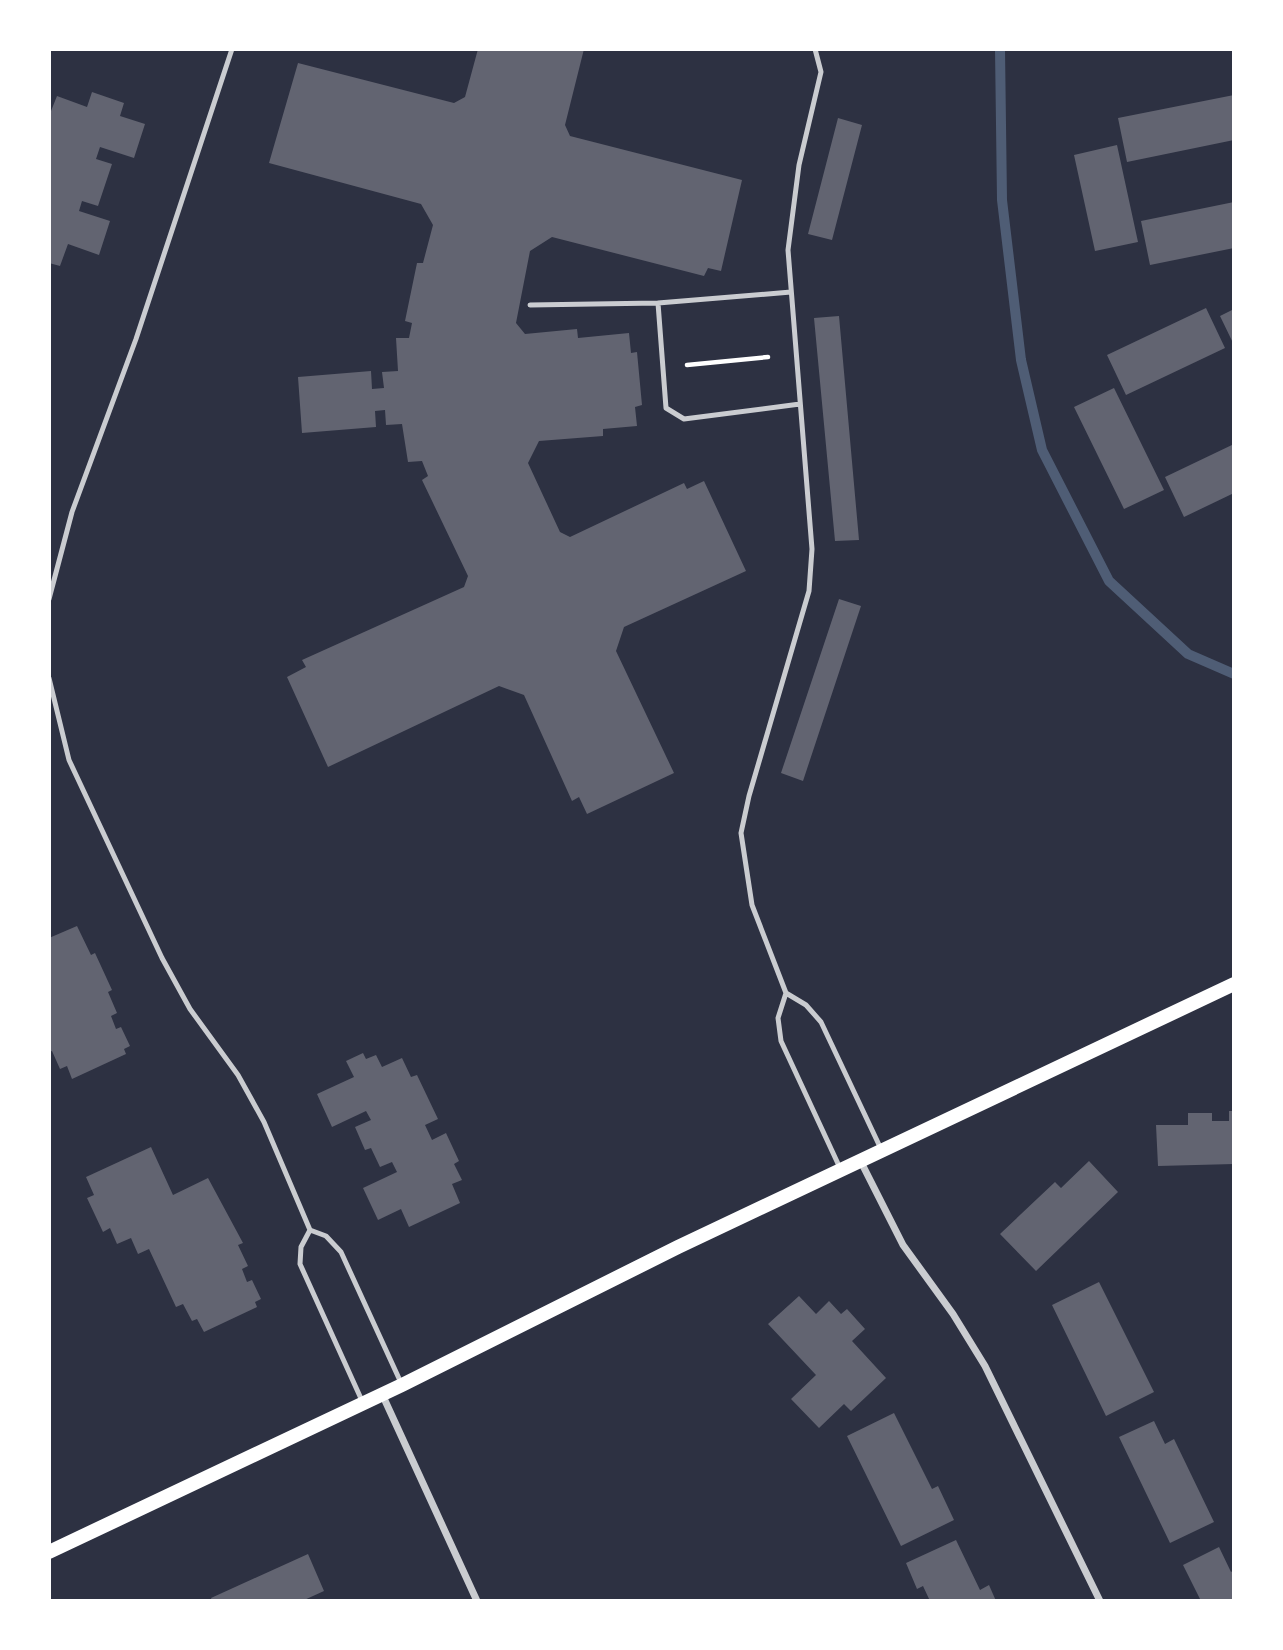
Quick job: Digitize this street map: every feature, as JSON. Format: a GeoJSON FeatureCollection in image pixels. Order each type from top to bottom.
{"type":"FeatureCollection","features":[{"type":"Feature","properties":{"kind":"main road"},"geometry":{"type":"LineString","coordinates":[[49,1552],[402,1385],[841,1169],[1234,984]]}},
{"type":"Feature","properties":{"kind":"street"},"geometry":{"type":"LineString","coordinates":[[860,1160],[903,1245],[953,1314],[985,1366],[1100,1601]]}},
{"type":"Feature","properties":{"kind":"street"},"geometry":{"type":"LineString","coordinates":[[382,1394],[477,1601]]}},
{"type":"Feature","properties":{"kind":"lane"},"geometry":{"type":"LineString","coordinates":[[49,599],[72,512],[136,339],[232,49]]}},
{"type":"Feature","properties":{"kind":"lane"},"geometry":{"type":"LineString","coordinates":[[816,49],[821,72],[796,190],[788,250],[812,549],[809,591],[741,832],[752,905],[786,993],[806,1005],[821,1022],[882,1150]]}},
{"type":"Feature","properties":{"kind":"lane"},"geometry":{"type":"LineString","coordinates":[[530,305],[658,303],[791,292]]}},
{"type":"Feature","properties":{"kind":"lane"},"geometry":{"type":"LineString","coordinates":[[658,303],[666,408],[684,419],[800,404]]}},
{"type":"Feature","properties":{"kind":"lane"},"geometry":{"type":"LineString","coordinates":[[49,678],[69,760],[162,958],[190,1009],[238,1075],[264,1122],[310,1230],[326,1236],[341,1252],[402,1385]]}},
{"type":"Feature","properties":{"kind":"lane"},"geometry":{"type":"LineString","coordinates":[[786,993],[778,1018],[781,1041],[841,1169]]}},
{"type":"Feature","properties":{"kind":"lane"},"geometry":{"type":"LineString","coordinates":[[310,1230],[301,1247],[300,1264],[363,1403]]}},
{"type":"Feature","properties":{"kind":"path"},"geometry":{"type":"LineString","coordinates":[[687,365],[768,357]]}},
{"type":"Feature","properties":{"kind":"building"},"geometry":{"type":"Polygon","coordinates":[[[478,49],[584,49],[565,125],[570,136],[742,180],[721,271],[708,268],[704,276],[552,237],[530,251],[516,323],[525,334],[577,329],[578,338],[629,333],[631,353],[637,352],[642,405],[635,407],[637,426],[603,429],[603,436],[539,441],[528,463],[560,532],[570,537],[684,483],[687,489],[704,481],[746,571],[624,627],[616,651],[674,773],[587,814],[579,797],[572,801],[524,695],[499,686],[328,767],[287,677],[306,667],[302,660],[464,587],[468,576],[422,480],[428,476],[422,461],[408,462],[402,424],[386,425],[385,410],[375,411],[376,427],[302,433],[298,377],[371,371],[372,389],[384,388],[382,372],[398,371],[396,338],[409,338],[412,323],[405,321],[417,263],[423,263],[433,225],[421,204],[269,163],[298,63],[454,103],[465,97],[478,49]]]}},
{"type":"Feature","properties":{"kind":"building"},"geometry":{"type":"Polygon","coordinates":[[[92,92],[124,103],[120,116],[145,124],[134,158],[100,147],[96,159],[112,164],[98,206],[82,201],[79,211],[110,221],[99,255],[68,244],[60,266],[49,263],[49,116],[57,96],[87,107],[92,92]]]}},
{"type":"Feature","properties":{"kind":"building"},"geometry":{"type":"Polygon","coordinates":[[[1234,95],[1234,140],[1127,162],[1118,118],[1234,95]]]}},
{"type":"Feature","properties":{"kind":"building"},"geometry":{"type":"Polygon","coordinates":[[[838,118],[862,125],[832,240],[808,234],[838,118]]]}},
{"type":"Feature","properties":{"kind":"building"},"geometry":{"type":"Polygon","coordinates":[[[1117,145],[1138,242],[1095,251],[1074,155],[1117,145]]]}},
{"type":"Feature","properties":{"kind":"building"},"geometry":{"type":"Polygon","coordinates":[[[1234,202],[1234,248],[1150,265],[1141,221],[1234,202]]]}},
{"type":"Feature","properties":{"kind":"building"},"geometry":{"type":"Polygon","coordinates":[[[1206,308],[1225,348],[1126,395],[1107,355],[1206,308]]]}},
{"type":"Feature","properties":{"kind":"building"},"geometry":{"type":"Polygon","coordinates":[[[1234,309],[1234,345],[1220,316],[1234,309]]]}},
{"type":"Feature","properties":{"kind":"building"},"geometry":{"type":"Polygon","coordinates":[[[839,316],[859,540],[835,541],[814,318],[839,316]]]}},
{"type":"Feature","properties":{"kind":"building"},"geometry":{"type":"Polygon","coordinates":[[[1114,388],[1164,490],[1124,509],[1074,407],[1114,388]]]}},
{"type":"Feature","properties":{"kind":"building"},"geometry":{"type":"Polygon","coordinates":[[[1234,444],[1234,493],[1184,517],[1165,477],[1234,444]]]}},
{"type":"Feature","properties":{"kind":"building"},"geometry":{"type":"Polygon","coordinates":[[[839,599],[861,606],[803,781],[781,773],[839,599]]]}},
{"type":"Feature","properties":{"kind":"building"},"geometry":{"type":"Polygon","coordinates":[[[77,926],[91,955],[95,953],[112,990],[108,992],[117,1013],[111,1016],[116,1029],[121,1027],[130,1046],[124,1049],[126,1054],[72,1079],[67,1066],[60,1069],[52,1051],[49,1052],[49,938],[77,926]]]}},
{"type":"Feature","properties":{"kind":"building"},"geometry":{"type":"Polygon","coordinates":[[[363,1053],[366,1059],[376,1055],[382,1067],[402,1058],[411,1077],[417,1075],[438,1119],[425,1125],[432,1140],[446,1133],[459,1161],[454,1164],[462,1180],[452,1184],[460,1203],[409,1227],[401,1209],[378,1220],[363,1188],[397,1172],[392,1162],[380,1167],[371,1148],[365,1150],[355,1127],[371,1120],[366,1111],[332,1127],[317,1094],[354,1077],[346,1061],[363,1053]]]}},
{"type":"Feature","properties":{"kind":"building"},"geometry":{"type":"Polygon","coordinates":[[[1229,1111],[1234,1111],[1234,1164],[1158,1166],[1156,1125],[1188,1125],[1188,1113],[1212,1113],[1212,1121],[1229,1121],[1229,1111]]]}},
{"type":"Feature","properties":{"kind":"building"},"geometry":{"type":"Polygon","coordinates":[[[151,1147],[173,1195],[208,1178],[243,1243],[238,1245],[248,1266],[242,1269],[247,1282],[252,1280],[261,1299],[255,1302],[257,1307],[204,1332],[197,1319],[192,1321],[183,1304],[176,1307],[149,1249],[138,1254],[131,1238],[117,1244],[110,1228],[103,1232],[87,1198],[94,1195],[86,1177],[151,1147]]]}},
{"type":"Feature","properties":{"kind":"building"},"geometry":{"type":"Polygon","coordinates":[[[1089,1161],[1118,1192],[1036,1271],[1000,1234],[1055,1182],[1061,1188],[1089,1161]]]}},
{"type":"Feature","properties":{"kind":"building"},"geometry":{"type":"Polygon","coordinates":[[[1099,1282],[1154,1392],[1106,1416],[1052,1305],[1099,1282]]]}},
{"type":"Feature","properties":{"kind":"building"},"geometry":{"type":"Polygon","coordinates":[[[799,1296],[816,1314],[829,1301],[841,1314],[847,1309],[865,1329],[852,1341],[886,1378],[851,1411],[844,1404],[819,1428],[791,1399],[816,1375],[768,1324],[799,1296]]]}},
{"type":"Feature","properties":{"kind":"building"},"geometry":{"type":"Polygon","coordinates":[[[894,1413],[932,1489],[938,1486],[954,1520],[901,1546],[847,1436],[894,1413]]]}},
{"type":"Feature","properties":{"kind":"building"},"geometry":{"type":"Polygon","coordinates":[[[1154,1421],[1165,1444],[1174,1439],[1214,1522],[1170,1543],[1119,1437],[1154,1421]]]}},
{"type":"Feature","properties":{"kind":"building"},"geometry":{"type":"Polygon","coordinates":[[[956,1540],[980,1590],[989,1585],[996,1601],[930,1601],[923,1586],[917,1589],[906,1563],[956,1540]]]}},
{"type":"Feature","properties":{"kind":"building"},"geometry":{"type":"Polygon","coordinates":[[[1219,1547],[1231,1572],[1234,1570],[1234,1601],[1201,1601],[1183,1565],[1219,1547]]]}},
{"type":"Feature","properties":{"kind":"building"},"geometry":{"type":"Polygon","coordinates":[[[308,1554],[324,1591],[302,1601],[212,1601],[211,1598],[308,1554]]]}},
{"type":"Feature","properties":{"kind":"waterway"},"geometry":{"type":"LineString","coordinates":[[1000,49],[1002,200],[1021,360],[1042,450],[1109,581],[1188,654],[1234,674]]}}]}
